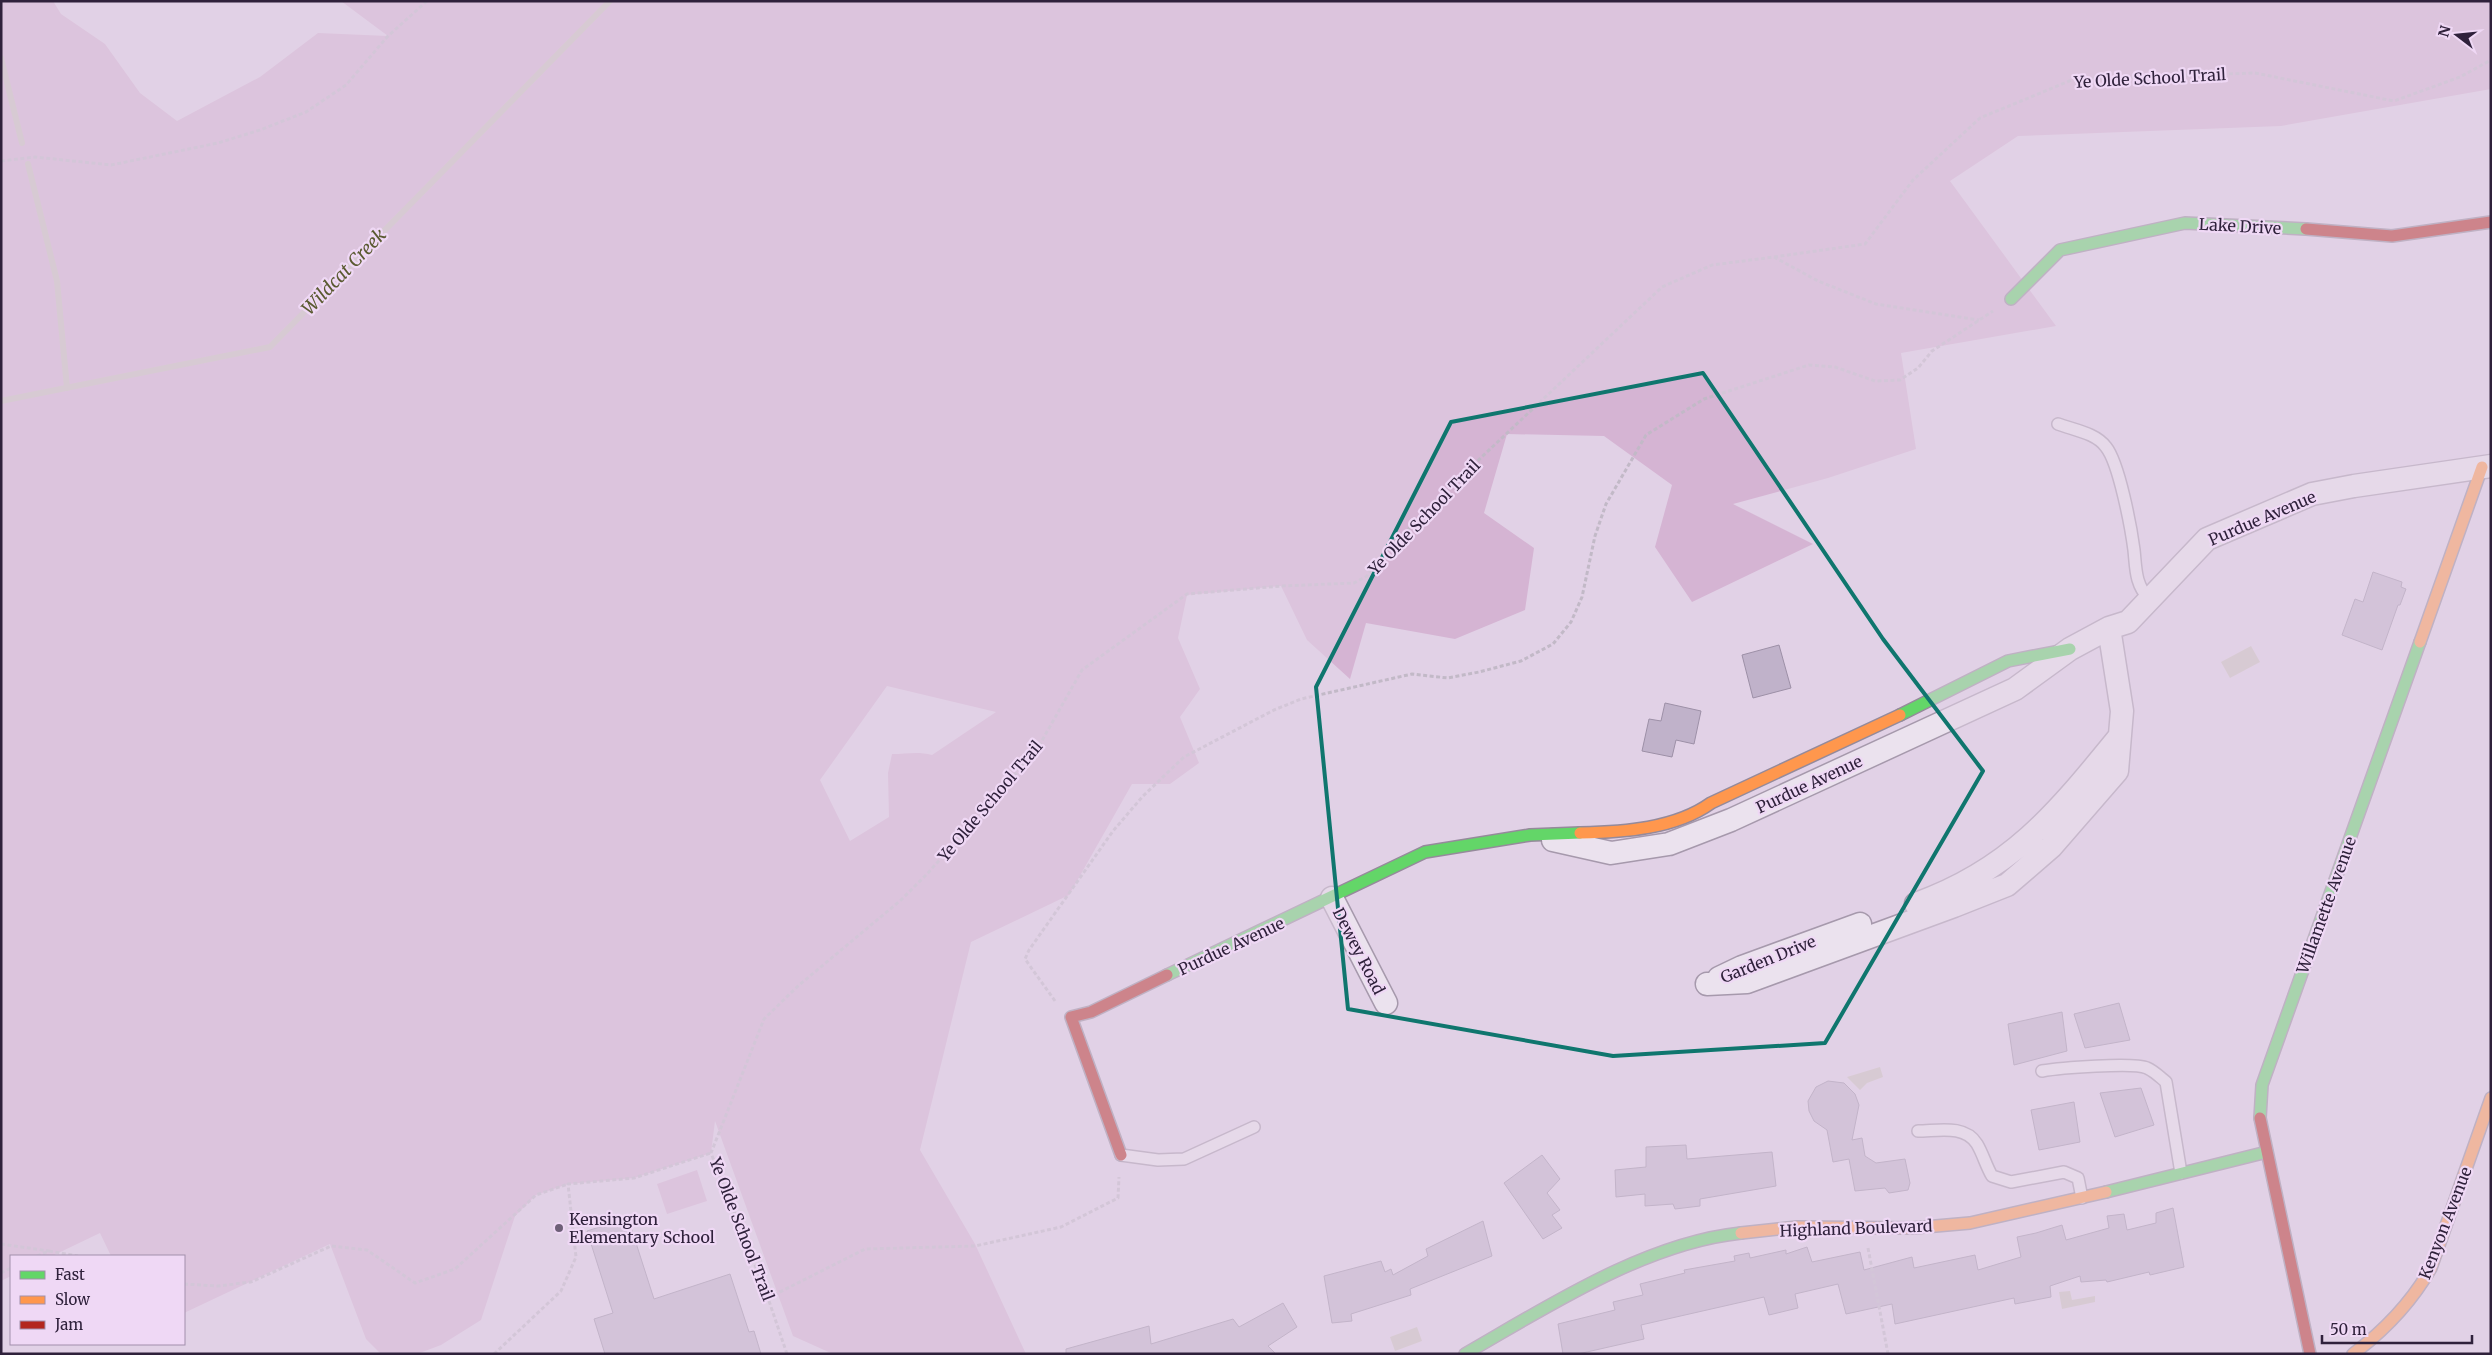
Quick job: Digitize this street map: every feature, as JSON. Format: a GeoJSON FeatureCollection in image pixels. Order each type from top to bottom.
{"type":"FeatureCollection","features":[{"type":"Feature","properties":{"kind":"street","name":"Lake Drive"},"geometry":{"type":"LineString","coordinates":[[2011,298],[2060,250],[2108,242],[2185,224],[2311,229],[2392,236],[2491,222]]}},
{"type":"Feature","properties":{"kind":"street","name":"Purdue Avenue"},"geometry":{"type":"LineString","coordinates":[[1071,1017],[1091,1012],[1425,852],[1530,835],[1611,853],[1668,844],[1731,820],[2015,689],[2070,650],[2109,628],[2128,622],[2207,539],[2312,494],[2354,486],[2487,467]]}},
{"type":"Feature","properties":{"kind":"street","name":"Willamette Avenue"},"geometry":{"type":"LineString","coordinates":[[2310,1354],[2259,1113],[2262,1085],[2487,467]]}},
{"type":"Feature","properties":{"kind":"street","name":"Garden Drive"},"geometry":{"type":"LineString","coordinates":[[2109,628],[2122,712],[2120,736],[2117,771],[2052,847],[2007,885],[1747,982],[1707,984],[1758,961],[1937,897],[1994,866],[2028,840],[2060,808],[2120,736]]}},
{"type":"Feature","properties":{"kind":"street","name":"Dewey Road"},"geometry":{"type":"LineString","coordinates":[[1332,898],[1386,1003]]}},
{"type":"Feature","properties":{"kind":"street"},"geometry":{"type":"LineString","coordinates":[[1071,1017],[1121,1155]]}},
{"type":"Feature","properties":{"kind":"street","name":"Kenyon Avenue"},"geometry":{"type":"LineString","coordinates":[[2354,1354],[2380,1335],[2420,1288],[2431,1268],[2486,1130],[2491,1098]]}},
{"type":"Feature","properties":{"kind":"street","name":"Highland Boulevard"},"geometry":{"type":"LineString","coordinates":[[1464,1354],[1588,1284],[1658,1253],[1729,1234],[1797,1227],[1864,1226],[1913,1228],[1970,1223],[2082,1198],[2267,1152]]}},
{"type":"Feature","properties":{"kind":"lane"},"geometry":{"type":"LineString","coordinates":[[2058,424],[2095,437],[2106,446],[2114,460],[2134,547],[2137,581],[2149,599]]}},
{"type":"Feature","properties":{"kind":"lane"},"geometry":{"type":"LineString","coordinates":[[2042,1071],[2081,1067],[2134,1066],[2146,1068],[2166,1082],[2181,1173]]}},
{"type":"Feature","properties":{"kind":"lane"},"geometry":{"type":"LineString","coordinates":[[1121,1155],[1158,1160],[1184,1159],[1254,1127]]}},
{"type":"Feature","properties":{"kind":"lane"},"geometry":{"type":"LineString","coordinates":[[1918,1131],[1953,1130],[1970,1135],[1977,1144],[1992,1176],[2011,1182],[2064,1172],[2071,1174],[2078,1178],[2082,1198]]}},
{"type":"Feature","properties":{"kind":"path"},"geometry":{"type":"LineString","coordinates":[[1,161],[35,157],[111,165],[218,143],[260,130],[306,112],[346,85],[388,36],[427,1]]}},
{"type":"Feature","properties":{"kind":"path","name":"Ye Olde School Trail"},"geometry":{"type":"LineString","coordinates":[[787,1354],[768,1298],[711,1153],[764,1020],[798,986],[901,900],[934,867],[1000,793],[1040,744],[1082,670],[1187,594],[1281,586],[1354,583],[1367,576],[1384,553],[1662,287],[1712,265],[1865,244],[1913,180],[1980,118],[2074,79],[2255,73],[2394,101],[2460,77],[2491,60]]}},
{"type":"Feature","properties":{"kind":"path"},"geometry":{"type":"LineString","coordinates":[[1774,257],[1818,281],[1876,304],[1979,320]]}},
{"type":"Feature","properties":{"kind":"path"},"geometry":{"type":"LineString","coordinates":[[1071,1017],[1052,998],[1025,959],[1029,950],[1112,830],[1143,796],[1184,757],[1274,710],[1301,699],[1412,674],[1448,678],[1479,672],[1521,661],[1553,644],[1571,622],[1582,597],[1595,536],[1606,504],[1646,435],[1704,399],[1810,365],[1835,367],[1874,381],[1900,380],[1918,368],[1932,351],[2011,298]]}},
{"type":"Feature","properties":{"kind":"path"},"geometry":{"type":"LineString","coordinates":[[185,1284],[218,1286],[250,1282],[331,1246],[367,1250],[415,1283],[455,1269],[536,1195],[568,1184],[634,1178],[711,1153]]}},
{"type":"Feature","properties":{"kind":"path"},"geometry":{"type":"LineString","coordinates":[[768,1298],[865,1249],[975,1246],[1061,1227],[1118,1198],[1121,1155]]}},
{"type":"Feature","properties":{"kind":"path"},"geometry":{"type":"LineString","coordinates":[[494,1354],[561,1291],[565,1283],[576,1257],[568,1184]]}},
{"type":"Feature","properties":{"kind":"path"},"geometry":{"type":"LineString","coordinates":[[1864,1226],[1888,1354]]}},
{"type":"Feature","properties":{"kind":"path"},"geometry":{"type":"LineString","coordinates":[[1,1244],[72,1255]]}},
{"type":"Feature","properties":{"kind":"path"},"geometry":{"type":"LineString","coordinates":[[39,1255],[49,1251]]}},
{"type":"Feature","properties":{"kind":"highlighted area"},"geometry":{"type":"Polygon","coordinates":[[[1703,373],[1883,639],[1983,771],[1825,1043],[1613,1056],[1348,1009],[1316,687],[1451,422],[1703,373]]]}},
{"type":"Feature","properties":{"kind":"shaded area"},"geometry":{"type":"Polygon","coordinates":[[[1,1],[53,1],[61,14],[105,44],[140,93],[177,121],[260,77],[318,33],[388,36],[341,1],[2491,1],[2491,89],[2281,126],[2018,136],[1950,181],[2056,326],[1901,353],[1916,449],[1828,478],[1733,504],[1813,544],[1692,602],[1655,547],[1672,485],[1604,436],[1507,434],[1484,513],[1534,548],[1525,610],[1455,639],[1366,623],[1350,679],[1307,640],[1281,586],[1187,595],[1178,638],[1200,689],[1180,717],[1199,763],[1170,784],[1132,784],[1069,895],[971,942],[920,1150],[975,1244],[1026,1354],[833,1354],[793,1336],[715,1121],[711,1153],[634,1178],[568,1184],[536,1195],[515,1216],[481,1320],[441,1345],[417,1354],[381,1354],[366,1339],[330,1244],[185,1313],[185,1255],[111,1255],[100,1233],[54,1255],[10,1255],[10,1276],[1,1281],[1,1]],[[887,686],[820,780],[850,841],[889,817],[888,773],[892,754],[917,753],[932,755],[996,712],[887,686]]]}},
{"type":"Feature","properties":{"kind":"shaded area"},"geometry":{"type":"Polygon","coordinates":[[[2251,646],[2260,662],[2230,678],[2221,662],[2251,646]]]}},
{"type":"Feature","properties":{"kind":"shaded area"},"geometry":{"type":"Polygon","coordinates":[[[1880,1067],[1883,1077],[1867,1083],[1860,1090],[1847,1077],[1880,1067]]]}},
{"type":"Feature","properties":{"kind":"shaded area"},"geometry":{"type":"Polygon","coordinates":[[[697,1170],[707,1201],[667,1214],[657,1184],[697,1170]]]}},
{"type":"Feature","properties":{"kind":"shaded area"},"geometry":{"type":"Polygon","coordinates":[[[2070,1291],[2072,1300],[2095,1296],[2095,1302],[2062,1309],[2059,1292],[2070,1291]]]}},
{"type":"Feature","properties":{"kind":"shaded area"},"geometry":{"type":"Polygon","coordinates":[[[1417,1327],[1422,1341],[1395,1351],[1390,1337],[1417,1327]]]}},
{"type":"Feature","properties":{"kind":"building"},"geometry":{"type":"Polygon","coordinates":[[[2373,572],[2402,582],[2401,587],[2406,589],[2400,605],[2398,605],[2382,650],[2342,635],[2355,599],[2363,602],[2373,572]]]}},
{"type":"Feature","properties":{"kind":"building"},"geometry":{"type":"Polygon","coordinates":[[[1779,645],[1791,688],[1753,698],[1742,655],[1779,645]]]}},
{"type":"Feature","properties":{"kind":"building"},"geometry":{"type":"Polygon","coordinates":[[[1665,703],[1701,711],[1694,744],[1676,740],[1672,757],[1642,751],[1649,719],[1661,721],[1665,703]]]}},
{"type":"Feature","properties":{"kind":"building"},"geometry":{"type":"Polygon","coordinates":[[[2119,1003],[2130,1040],[2085,1048],[2074,1014],[2119,1003]]]}},
{"type":"Feature","properties":{"kind":"building"},"geometry":{"type":"Polygon","coordinates":[[[2062,1012],[2067,1051],[2014,1065],[2008,1024],[2062,1012]]]}},
{"type":"Feature","properties":{"kind":"building"},"geometry":{"type":"Polygon","coordinates":[[[1828,1081],[1844,1083],[1855,1094],[1859,1105],[1852,1140],[1862,1138],[1865,1156],[1876,1163],[1905,1159],[1910,1183],[1908,1190],[1889,1193],[1885,1188],[1855,1191],[1849,1159],[1833,1162],[1827,1130],[1814,1121],[1809,1111],[1808,1101],[1816,1087],[1828,1081]]]}},
{"type":"Feature","properties":{"kind":"building"},"geometry":{"type":"Polygon","coordinates":[[[2141,1088],[2154,1125],[2115,1137],[2100,1093],[2141,1088]]]}},
{"type":"Feature","properties":{"kind":"building"},"geometry":{"type":"Polygon","coordinates":[[[2074,1102],[2080,1142],[2039,1150],[2031,1110],[2074,1102]]]}},
{"type":"Feature","properties":{"kind":"building"},"geometry":{"type":"Polygon","coordinates":[[[1686,1145],[1687,1159],[1772,1152],[1776,1186],[1700,1199],[1700,1206],[1675,1209],[1673,1204],[1645,1206],[1645,1194],[1616,1197],[1615,1170],[1646,1167],[1646,1147],[1686,1145]]]}},
{"type":"Feature","properties":{"kind":"building"},"geometry":{"type":"Polygon","coordinates":[[[1542,1155],[1560,1179],[1547,1193],[1560,1210],[1552,1215],[1562,1228],[1543,1239],[1504,1183],[1542,1155]]]}},
{"type":"Feature","properties":{"kind":"building"},"geometry":{"type":"Polygon","coordinates":[[[2173,1208],[2184,1267],[2150,1275],[2149,1272],[2107,1282],[2106,1280],[2081,1282],[2080,1276],[2050,1286],[2051,1297],[2015,1304],[2014,1298],[1895,1324],[1892,1304],[1846,1314],[1838,1284],[1795,1294],[1798,1308],[1769,1315],[1764,1297],[1641,1325],[1644,1339],[1578,1354],[1563,1354],[1558,1324],[1615,1310],[1613,1302],[1643,1295],[1640,1284],[1685,1273],[1684,1270],[1735,1261],[1734,1256],[1749,1253],[1750,1258],[1786,1250],[1786,1254],[1807,1247],[1812,1262],[1860,1252],[1864,1270],[1912,1257],[1914,1268],[1975,1255],[1978,1270],[2021,1257],[2017,1237],[2062,1225],[2066,1240],[2109,1228],[2107,1216],[2124,1214],[2127,1230],[2156,1223],[2156,1213],[2173,1208]]]}},
{"type":"Feature","properties":{"kind":"building"},"geometry":{"type":"Polygon","coordinates":[[[628,1218],[654,1299],[730,1274],[749,1332],[754,1331],[761,1354],[605,1354],[594,1319],[613,1313],[587,1231],[628,1218]]]}},
{"type":"Feature","properties":{"kind":"building"},"geometry":{"type":"Polygon","coordinates":[[[1483,1221],[1492,1256],[1410,1289],[1411,1295],[1351,1314],[1352,1321],[1332,1323],[1324,1276],[1381,1261],[1385,1272],[1391,1269],[1393,1275],[1428,1256],[1426,1249],[1483,1221]]]}},
{"type":"Feature","properties":{"kind":"building"},"geometry":{"type":"Polygon","coordinates":[[[1283,1303],[1297,1327],[1268,1346],[1276,1354],[1066,1354],[1066,1349],[1149,1326],[1151,1344],[1233,1319],[1239,1327],[1283,1303]]]}},
{"type":"Feature","properties":{"kind":"waterway","name":"Wildcat Creek"},"geometry":{"type":"LineString","coordinates":[[1,401],[270,347],[610,1]]}},
{"type":"Feature","properties":{"kind":"waterway"},"geometry":{"type":"LineString","coordinates":[[1,58],[22,143]]}},
{"type":"Feature","properties":{"kind":"waterway"},"geometry":{"type":"LineString","coordinates":[[28,164],[57,281],[67,388]]}},
{"type":"Feature","properties":{"kind":"traffic: fast"},"geometry":{"type":"LineString","coordinates":[[2011,299],[2060,250],[2185,223],[2306,229]]}},
{"type":"Feature","properties":{"kind":"traffic: fast"},"geometry":{"type":"LineString","coordinates":[[2260,1118],[2262,1085],[2420,642]]}},
{"type":"Feature","properties":{"kind":"traffic: fast"},"geometry":{"type":"LineString","coordinates":[[1900,715],[2008,661],[2070,649]]}},
{"type":"Feature","properties":{"kind":"traffic: fast"},"geometry":{"type":"LineString","coordinates":[[1167,975],[1425,852],[1530,835],[1580,833]]}},
{"type":"Feature","properties":{"kind":"traffic: fast"},"geometry":{"type":"LineString","coordinates":[[2106,1192],[2267,1152]]}},
{"type":"Feature","properties":{"kind":"traffic: fast"},"geometry":{"type":"LineString","coordinates":[[1465,1354],[1563,1298],[1633,1263],[1705,1239],[1741,1233]]}},
{"type":"Feature","properties":{"kind":"traffic: slow"},"geometry":{"type":"LineString","coordinates":[[2420,642],[2482,467]]}},
{"type":"Feature","properties":{"kind":"traffic: slow"},"geometry":{"type":"LineString","coordinates":[[1580,833],[1631,830],[1681,819],[1711,803],[1900,715]]}},
{"type":"Feature","properties":{"kind":"traffic: slow"},"geometry":{"type":"LineString","coordinates":[[2353,1354],[2376,1335],[2406,1304],[2431,1268],[2491,1098]]}},
{"type":"Feature","properties":{"kind":"traffic: slow"},"geometry":{"type":"LineString","coordinates":[[1741,1233],[1797,1227],[1913,1228],[1970,1223],[2106,1192]]}},
{"type":"Feature","properties":{"kind":"traffic: jam"},"geometry":{"type":"LineString","coordinates":[[2306,229],[2392,236],[2491,222]]}},
{"type":"Feature","properties":{"kind":"traffic: jam"},"geometry":{"type":"LineString","coordinates":[[1121,1155],[1071,1017],[1091,1012],[1167,975]]}},
{"type":"Feature","properties":{"kind":"traffic: jam"},"geometry":{"type":"LineString","coordinates":[[2260,1118],[2310,1354]]}},
{"type":"Feature","properties":{"kind":"place","name":"Kensington Elementary School"},"geometry":{"type":"Point","coordinates":[559,1228]}}]}
